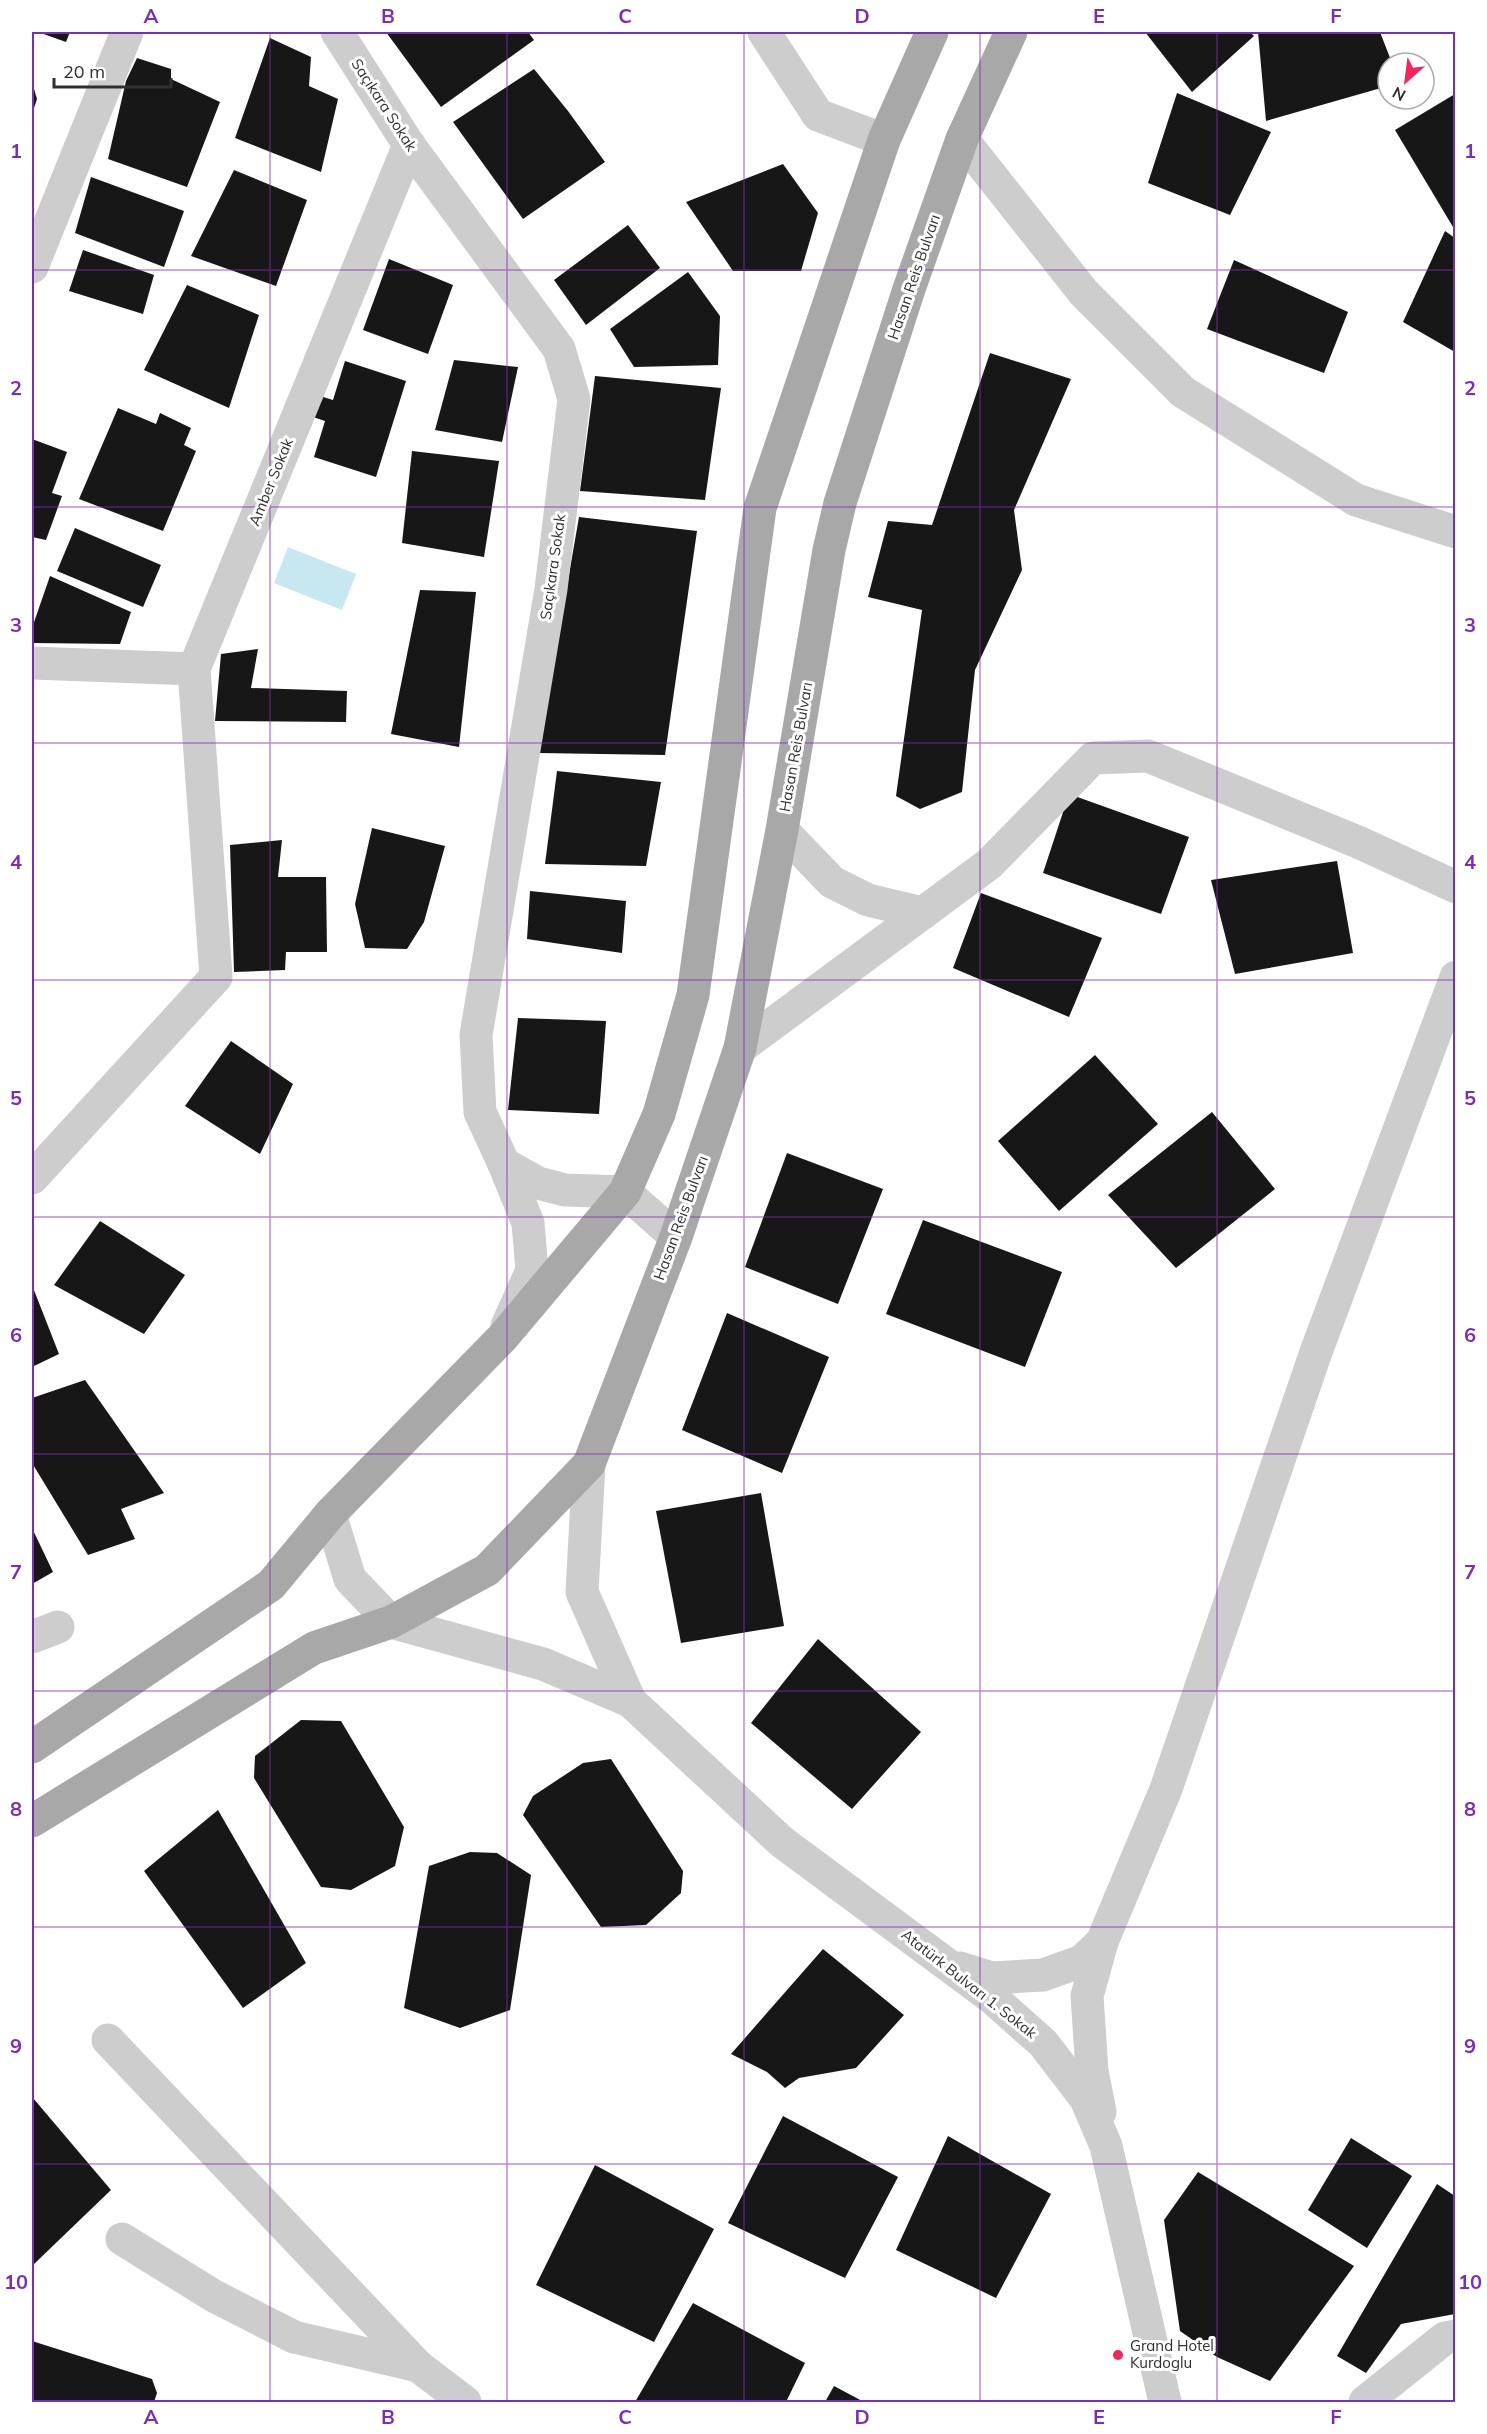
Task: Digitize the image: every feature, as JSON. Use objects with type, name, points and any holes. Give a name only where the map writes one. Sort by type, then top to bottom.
[{"type":"main road","points":[[32,1747],[271,1585],[330,1514],[503,1337],[625,1192],[659,1114],[693,995],[760,508],[884,140],[932,32]]},
{"type":"main road","name":"Hasan Reis Bulvarı","points":[[589,1464],[676,1237],[740,1048],[782,830],[829,550],[840,503],[909,289],[962,139],[1011,32]]},
{"type":"main road","points":[[32,1821],[314,1648],[391,1622],[487,1570],[589,1464]]},
{"type":"street","points":[[32,267],[127,32]]},
{"type":"street","name":"Saçıkara Sokak","points":[[337,32],[409,145],[558,349],[574,399],[551,589],[477,1035],[480,1112],[528,1223],[532,1270],[503,1337]]},
{"type":"street","points":[[764,32],[818,115],[884,140]]},
{"type":"street","points":[[962,139],[1084,293],[1183,392],[1356,500],[1455,532]]},
{"type":"street","name":"Amber Sokak","points":[[194,669],[409,145]]},
{"type":"street","points":[[32,663],[194,669],[216,977],[32,1178]]},
{"type":"street","points":[[740,1048],[989,864],[1093,758],[1148,756],[1358,842],[1455,887]]},
{"type":"street","points":[[782,830],[832,882],[868,900],[923,913]]},
{"type":"street","points":[[1106,2146],[1092,2071],[1087,1996],[1102,1942],[1166,1789],[1316,1352],[1455,977]]},
{"type":"street","points":[[504,1164],[538,1183],[565,1190],[625,1192],[676,1237]]},
{"type":"street","points":[[589,1464],[582,1592],[630,1701]]},
{"type":"street","points":[[330,1514],[350,1579],[391,1622],[543,1664],[630,1701]]},
{"type":"street","name":"Atatürk Bulvarı 1. Sokak","points":[[630,1701],[782,1842],[991,1997],[1043,2043],[1086,2098],[1106,2146],[1165,2403]]},
{"type":"street","points":[[945,1963],[992,1978],[1043,1975],[1082,1961],[1102,1942]]},
{"type":"street","points":[[108,2040],[418,2366],[465,2403]]},
{"type":"street","points":[[122,2239],[214,2296],[294,2337],[418,2366]]},
{"type":"street","points":[[1365,2403],[1444,2338],[1455,2336]]},
{"type":"water","points":[[288,547],[356,574],[342,610],[274,583]]},
{"type":"building","points":[[38,32],[70,32],[66,42]]},
{"type":"building","points":[[386,32],[528,32],[534,40],[441,107]]},
{"type":"building","points":[[1145,32],[1250,32],[1254,36],[1192,92]]},
{"type":"building","points":[[1258,32],[1380,32],[1387,51],[1376,51],[1376,89],[1266,121]]},
{"type":"building","points":[[270,38],[311,57],[309,86],[338,99],[321,172],[235,138]]},
{"type":"building","points":[[137,58],[171,69],[171,79],[220,102],[187,187],[108,159],[126,81]]},
{"type":"building","points":[[534,69],[605,162],[523,219],[453,122]]},
{"type":"building","points":[[32,82],[37,99],[32,114]]},
{"type":"building","points":[[1177,93],[1271,132],[1230,215],[1148,183]]},
{"type":"building","points":[[1455,94],[1455,225],[1453,227],[1395,130],[1427,111],[1436,111],[1436,105]]},
{"type":"building","points":[[783,164],[818,213],[801,271],[733,271],[686,202]]},
{"type":"building","points":[[234,170],[307,200],[276,286],[191,256]]},
{"type":"building","points":[[91,177],[184,211],[164,267],[75,233]]},
{"type":"building","points":[[628,225],[660,268],[586,325],[554,280]]},
{"type":"building","points":[[1445,231],[1455,238],[1455,352],[1403,322]]},
{"type":"building","points":[[83,250],[154,275],[143,314],[69,291]]},
{"type":"building","points":[[389,259],[453,285],[428,354],[363,330]]},
{"type":"building","points":[[1234,260],[1348,312],[1324,373],[1207,329]]},
{"type":"building","points":[[688,272],[720,316],[718,365],[634,367],[610,329]]},
{"type":"building","points":[[187,285],[259,315],[229,408],[144,370]]},
{"type":"building","points":[[990,353],[1071,379],[1014,510],[1022,570],[975,670],[962,792],[920,809],[896,796],[922,610],[868,597],[888,521],[932,525]]},
{"type":"building","points":[[454,360],[518,367],[502,442],[435,430]]},
{"type":"building","points":[[345,361],[406,381],[376,477],[314,457],[325,421],[313,417],[320,396],[333,400]]},
{"type":"building","points":[[595,376],[721,388],[705,500],[580,491]]},
{"type":"building","points":[[118,408],[156,424],[160,413],[191,428],[184,445],[196,451],[163,531],[79,499]]},
{"type":"building","points":[[32,439],[67,452],[52,493],[62,496],[46,540],[32,537]]},
{"type":"building","points":[[412,451],[499,461],[484,557],[402,543]]},
{"type":"building","points":[[579,517],[697,531],[665,755],[538,753]]},
{"type":"building","points":[[75,528],[161,565],[143,607],[57,571]]},
{"type":"building","points":[[50,576],[131,612],[120,644],[32,643],[32,628]]},
{"type":"building","points":[[420,590],[476,592],[459,747],[391,734]]},
{"type":"building","points":[[258,649],[251,688],[347,691],[346,722],[215,721],[221,654]]},
{"type":"building","points":[[557,771],[661,782],[646,866],[545,864]]},
{"type":"building","points":[[1069,794],[1189,837],[1161,914],[1043,873]]},
{"type":"building","points":[[372,828],[445,846],[424,922],[407,949],[365,948],[355,904]]},
{"type":"building","points":[[282,840],[278,877],[326,877],[327,952],[286,952],[285,970],[234,972],[230,845]]},
{"type":"building","points":[[1337,861],[1353,953],[1235,974],[1211,880]]},
{"type":"building","points":[[530,891],[626,901],[622,953],[527,939]]},
{"type":"building","points":[[981,893],[1102,938],[1069,1017],[953,968]]},
{"type":"building","points":[[518,1018],[606,1021],[599,1114],[508,1110]]},
{"type":"building","points":[[231,1041],[293,1084],[260,1154],[185,1106]]},
{"type":"building","points":[[1095,1055],[1158,1124],[1059,1211],[998,1141]]},
{"type":"building","points":[[1212,1112],[1275,1189],[1176,1268],[1108,1195]]},
{"type":"building","points":[[787,1153],[883,1189],[838,1304],[745,1267]]},
{"type":"building","points":[[923,1220],[1062,1272],[1025,1367],[886,1314]]},
{"type":"building","points":[[100,1221],[185,1275],[144,1334],[54,1285]]},
{"type":"building","points":[[32,1285],[59,1354],[32,1367]]},
{"type":"building","points":[[727,1313],[829,1357],[782,1473],[682,1430]]},
{"type":"building","points":[[85,1380],[164,1493],[121,1509],[135,1539],[88,1555],[32,1463],[32,1398]]},
{"type":"building","points":[[761,1493],[784,1626],[681,1643],[656,1511]]},
{"type":"building","points":[[32,1528],[53,1572],[32,1584]]},
{"type":"building","points":[[818,1639],[921,1732],[852,1809],[751,1723]]},
{"type":"building","points":[[301,1720],[341,1721],[404,1827],[395,1866],[351,1890],[321,1887],[254,1778],[255,1756]]},
{"type":"building","points":[[611,1759],[683,1871],[681,1893],[646,1925],[601,1927],[523,1815],[533,1796],[583,1763]]},
{"type":"building","points":[[218,1810],[306,1963],[243,2008],[144,1871]]},
{"type":"building","points":[[470,1852],[497,1853],[531,1875],[510,2010],[460,2028],[404,2008],[429,1866]]},
{"type":"building","points":[[823,1949],[904,2015],[856,2068],[799,2078],[785,2088],[767,2072],[731,2054]]},
{"type":"building","points":[[32,2099],[111,2190],[32,2266]]},
{"type":"building","points":[[783,2116],[898,2177],[845,2278],[728,2223]]},
{"type":"building","points":[[948,2136],[1051,2194],[996,2298],[896,2250]]},
{"type":"building","points":[[1351,2138],[1412,2176],[1367,2248],[1308,2210]]},
{"type":"building","points":[[595,2165],[714,2229],[654,2342],[536,2285]]},
{"type":"building","points":[[1198,2172],[1354,2266],[1270,2381],[1217,2357],[1180,2331],[1164,2220]]},
{"type":"building","points":[[1437,2184],[1455,2196],[1455,2314],[1401,2324],[1366,2373],[1337,2356]]},
{"type":"building","points":[[693,2303],[805,2363],[786,2402],[635,2402]]},
{"type":"building","points":[[32,2341],[152,2379],[157,2393],[154,2402],[32,2402]]},
{"type":"building","points":[[834,2386],[864,2402],[825,2402]]},
{"type":"place","name":"Grand Hotel Kurdoglu","points":[[1118,2355]]}]
